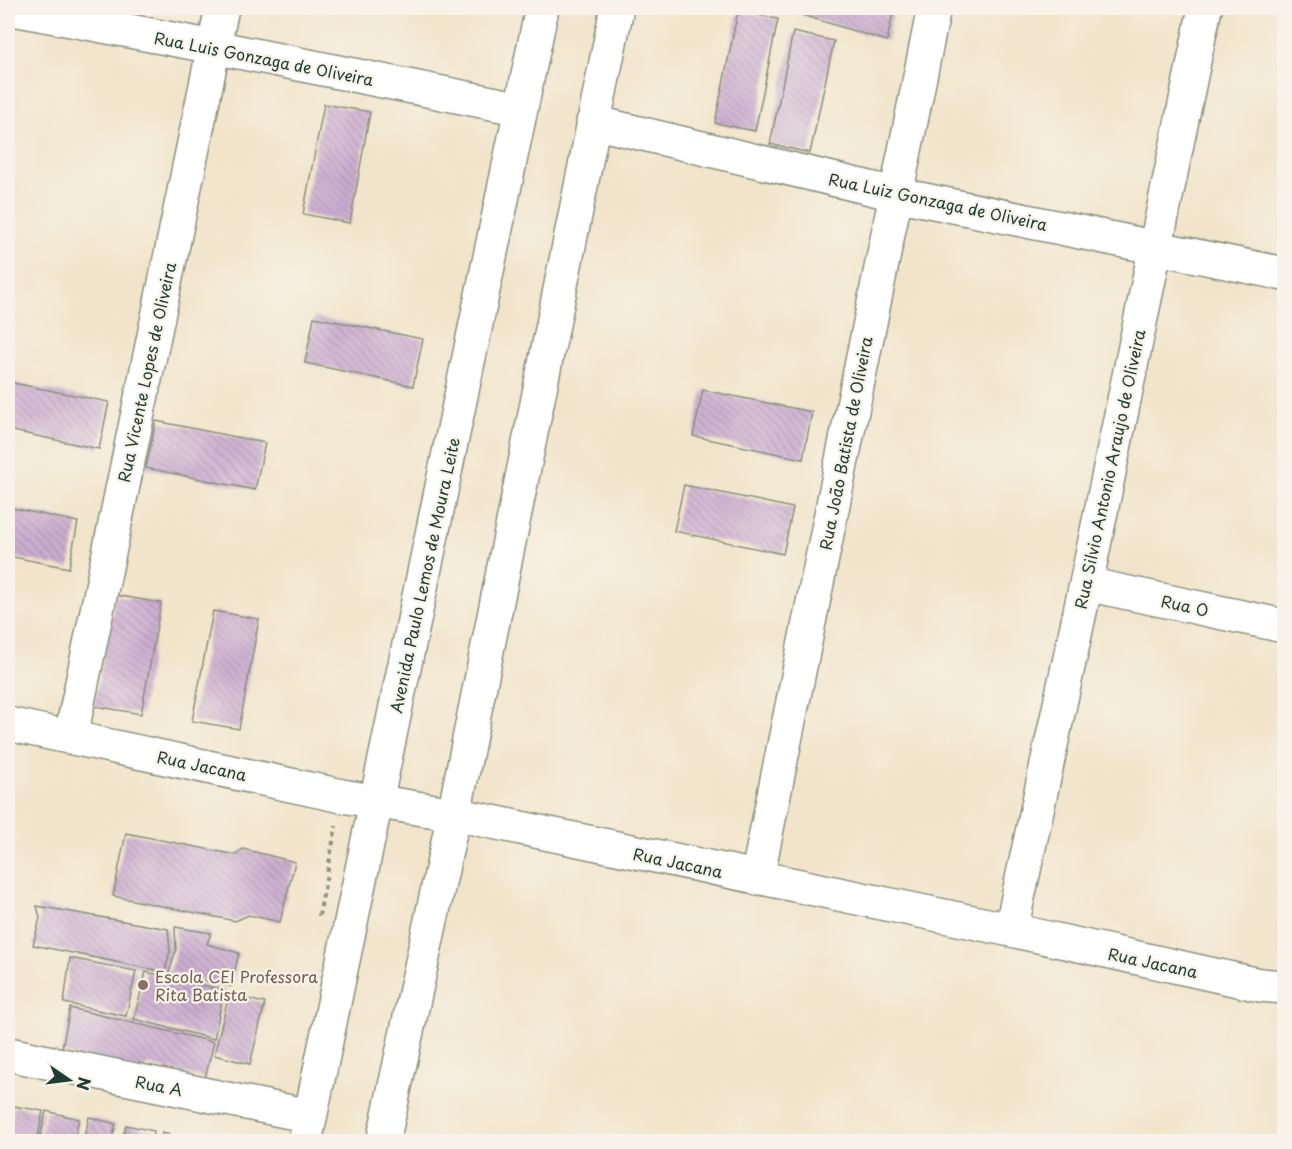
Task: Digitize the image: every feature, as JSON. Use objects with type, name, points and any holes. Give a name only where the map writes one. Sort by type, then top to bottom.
[{"type":"street","name":"Rua Luis Gonzaga de Oliveira","points":[[8,8],[521,109]]},
{"type":"street","name":"Rua Vicente Lopes de Oliveira","points":[[71,736],[222,8]]},
{"type":"street","name":"Avenida Paulo Lemos de Moura Leite","points":[[307,1129],[542,8]]},
{"type":"street","points":[[383,1142],[454,814],[616,8]]},
{"type":"street","name":"Rua João Batista de Oliveira","points":[[757,878],[934,8]]},
{"type":"street","name":"Rua Silvio Antonio Araujo de Oliveira","points":[[1011,930],[1086,584],[1205,8]]},
{"type":"street","name":"Rua Luiz Gonzaga de Oliveira","points":[[593,122],[895,194],[1284,274]]},
{"type":"street","name":"Rua O","points":[[1086,584],[1284,626]]},
{"type":"street","name":"Rua Jacana","points":[[8,724],[342,796],[454,814],[1011,930],[1260,985],[1284,987]]},
{"type":"street","name":"Rua A","points":[[8,1054],[307,1129]]},
{"type":"building","points":[[789,8],[894,8],[887,41],[789,11]]},
{"type":"building","points":[[738,11],[778,19],[755,131],[715,123]]},
{"type":"building","points":[[793,32],[834,41],[810,153],[770,144]]},
{"type":"building","points":[[324,104],[370,112],[350,223],[303,214]]},
{"type":"building","points":[[314,317],[423,339],[413,386],[305,363]]},
{"type":"building","points":[[8,382],[109,402],[99,449],[8,430]]},
{"type":"building","points":[[703,390],[812,412],[803,459],[693,436]]},
{"type":"building","points":[[156,421],[265,443],[255,490],[146,468]]},
{"type":"building","points":[[684,485],[793,508],[783,554],[674,531]]},
{"type":"building","points":[[8,507],[78,522],[69,568],[8,556]]},
{"type":"building","points":[[115,595],[161,603],[141,714],[94,706]]},
{"type":"building","points":[[213,611],[259,619],[239,729],[192,721]]},
{"type":"building","points":[[126,833],[236,855],[243,849],[295,862],[280,922],[249,915],[235,921],[113,896]]},
{"type":"building","points":[[37,906],[168,929],[170,950],[165,972],[33,945],[40,918]]},
{"type":"building","points":[[175,927],[211,933],[207,944],[239,953],[231,986],[169,973],[176,950]]},
{"type":"building","points":[[70,958],[136,971],[126,1016],[64,1003]]},
{"type":"building","points":[[146,972],[224,990],[214,1039],[134,1019]]},
{"type":"building","points":[[229,995],[265,1003],[250,1064],[214,1055]]},
{"type":"building","points":[[70,1008],[214,1042],[205,1078],[146,1065],[145,1071],[61,1053]]},
{"type":"building","points":[[14,1106],[43,1111],[37,1141],[8,1136]]},
{"type":"building","points":[[46,1111],[79,1119],[74,1142],[39,1142]]},
{"type":"building","points":[[89,1117],[116,1124],[111,1142],[83,1142]]},
{"type":"building","points":[[126,1125],[154,1131],[152,1142],[122,1142]]},
{"type":"building","points":[[162,1133],[192,1139],[191,1142],[160,1142]]},
{"type":"place","name":"Escola CEI Professora Rita Batista","points":[[143,985]]}]
